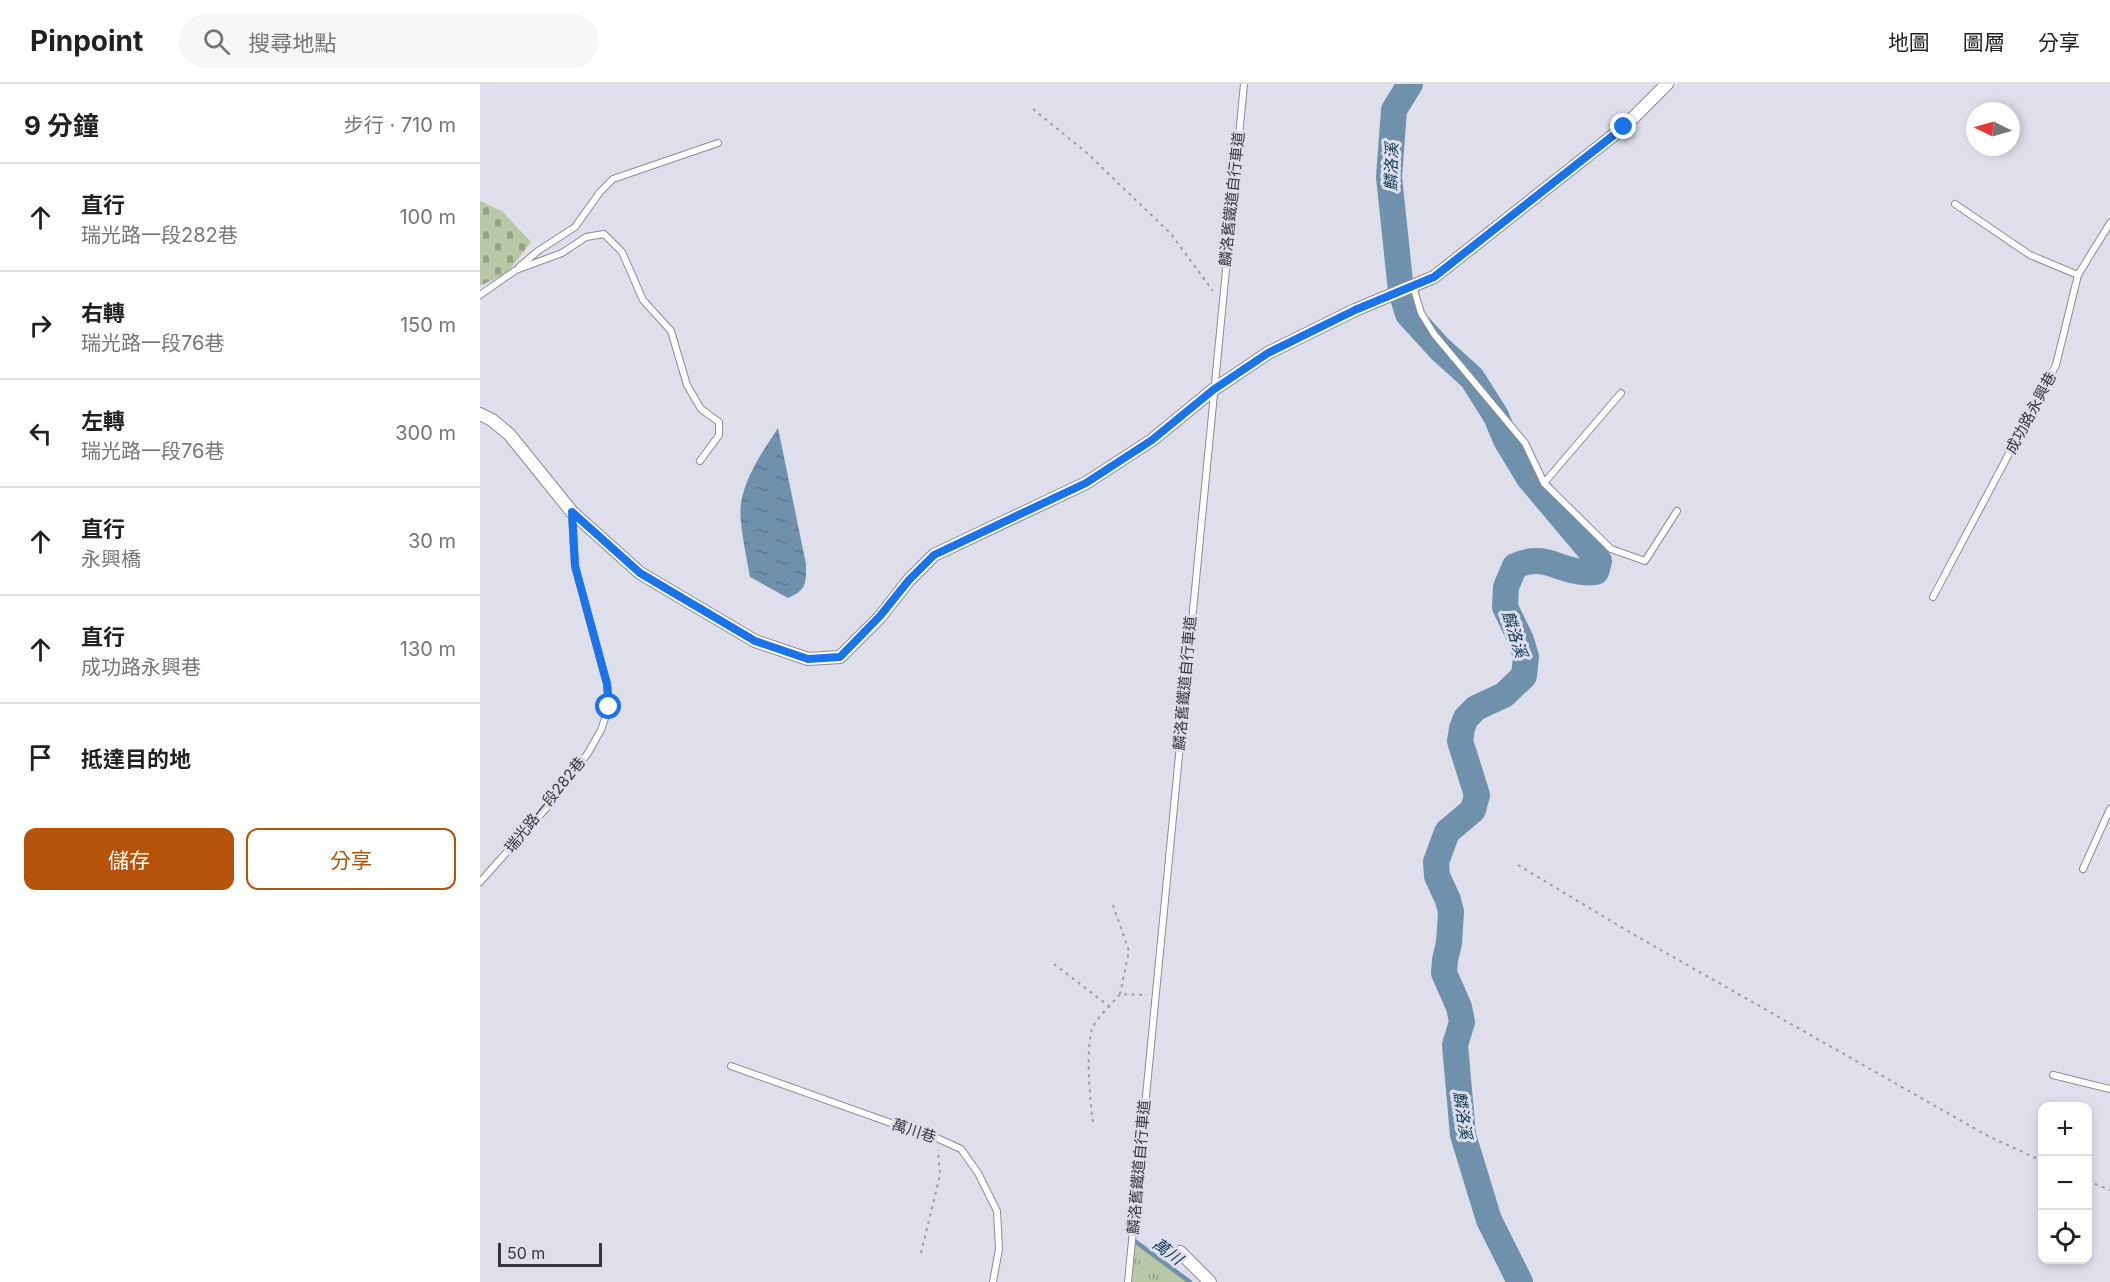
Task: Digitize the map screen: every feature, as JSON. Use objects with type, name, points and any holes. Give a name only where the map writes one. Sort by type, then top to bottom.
[{"type":"street","points":[[480,414],[492,420],[509,434],[572,512],[640,573],[755,641],[808,659],[840,657],[934,555],[1086,483],[1152,440],[1213,390],[1268,353],[1355,310],[1434,277],[1615,134],[1667,84]]},
{"type":"street","points":[[1180,1252],[1210,1282]]},
{"type":"lane","name":"麟洛舊鐵道自行車道","points":[[1128,1282],[1244,84]]},
{"type":"lane","points":[[480,295],[516,270],[538,251],[575,227],[600,192],[613,179],[718,143]]},
{"type":"lane","points":[[1955,204],[2030,255],[2078,274]]},
{"type":"lane","name":"成功路永興巷","points":[[1933,597],[2056,365],[2078,274],[2110,223]]},
{"type":"lane","points":[[516,270],[562,254],[586,237],[604,234],[622,252],[642,300],[672,331],[687,385],[701,409],[719,422],[719,435],[699,461]]},
{"type":"lane","points":[[1413,286],[1421,313],[1434,334],[1525,443],[1544,483],[1611,549],[1645,561],[1677,511]]},
{"type":"lane","points":[[1544,483],[1621,393]]},
{"type":"lane","name":"瑞光路一段282巷","points":[[480,882],[549,805],[588,753],[601,730],[609,707],[607,684],[575,566],[572,512]]},
{"type":"lane","points":[[2083,869],[2110,809]]},
{"type":"lane","name":"萬川巷","points":[[731,1066],[902,1127],[937,1137],[961,1149],[978,1173],[997,1211],[999,1249],[993,1282]]},
{"type":"lane","points":[[2053,1075],[2110,1089]]},
{"type":"path","points":[[1033,109],[1088,153],[1171,234],[1222,302]]},
{"type":"path","points":[[1518,866],[1631,933],[1988,1136],[2038,1159]]},
{"type":"path","points":[[1093,1122],[1089,1061],[1092,1028],[1120,994],[1129,951],[1113,905]]},
{"type":"path","points":[[1054,964],[1110,1007]]},
{"type":"path","points":[[1120,994],[1156,995]]},
{"type":"path","points":[[921,1253],[940,1174],[937,1137]]},
{"type":"path","points":[[2092,1183],[2110,1190]]},
{"type":"green space","points":[[480,201],[502,211],[531,242],[507,273],[480,286]]},
{"type":"green space","points":[[1132,1239],[1190,1282],[1128,1282]]},
{"type":"water","points":[[778,428],[806,564],[806,576],[802,589],[788,598],[750,577],[740,511],[747,483]]},
{"type":"waterway","name":"麟洛溪","points":[[1410,84],[1394,110],[1389,177],[1401,291],[1408,314],[1440,349],[1472,378],[1496,416],[1506,440],[1529,478],[1599,561],[1596,572],[1573,570],[1542,561],[1525,562],[1515,566],[1506,587],[1505,607],[1521,640],[1526,657],[1524,676],[1504,695],[1476,708],[1466,718],[1460,741],[1477,795],[1473,810],[1447,832],[1436,862],[1437,876],[1451,912],[1444,973],[1459,1007],[1462,1022],[1455,1045],[1463,1135],[1489,1220],[1520,1282]]},
{"type":"waterway","name":"萬川","points":[[1132,1239],[1190,1282]]},
{"type":"route","points":[[609,707],[607,684],[575,566],[572,512],[640,573],[755,641],[808,659],[840,657],[934,555],[1086,483],[1152,440],[1213,390],[1268,353],[1355,310],[1434,277],[1624,127]]}]
